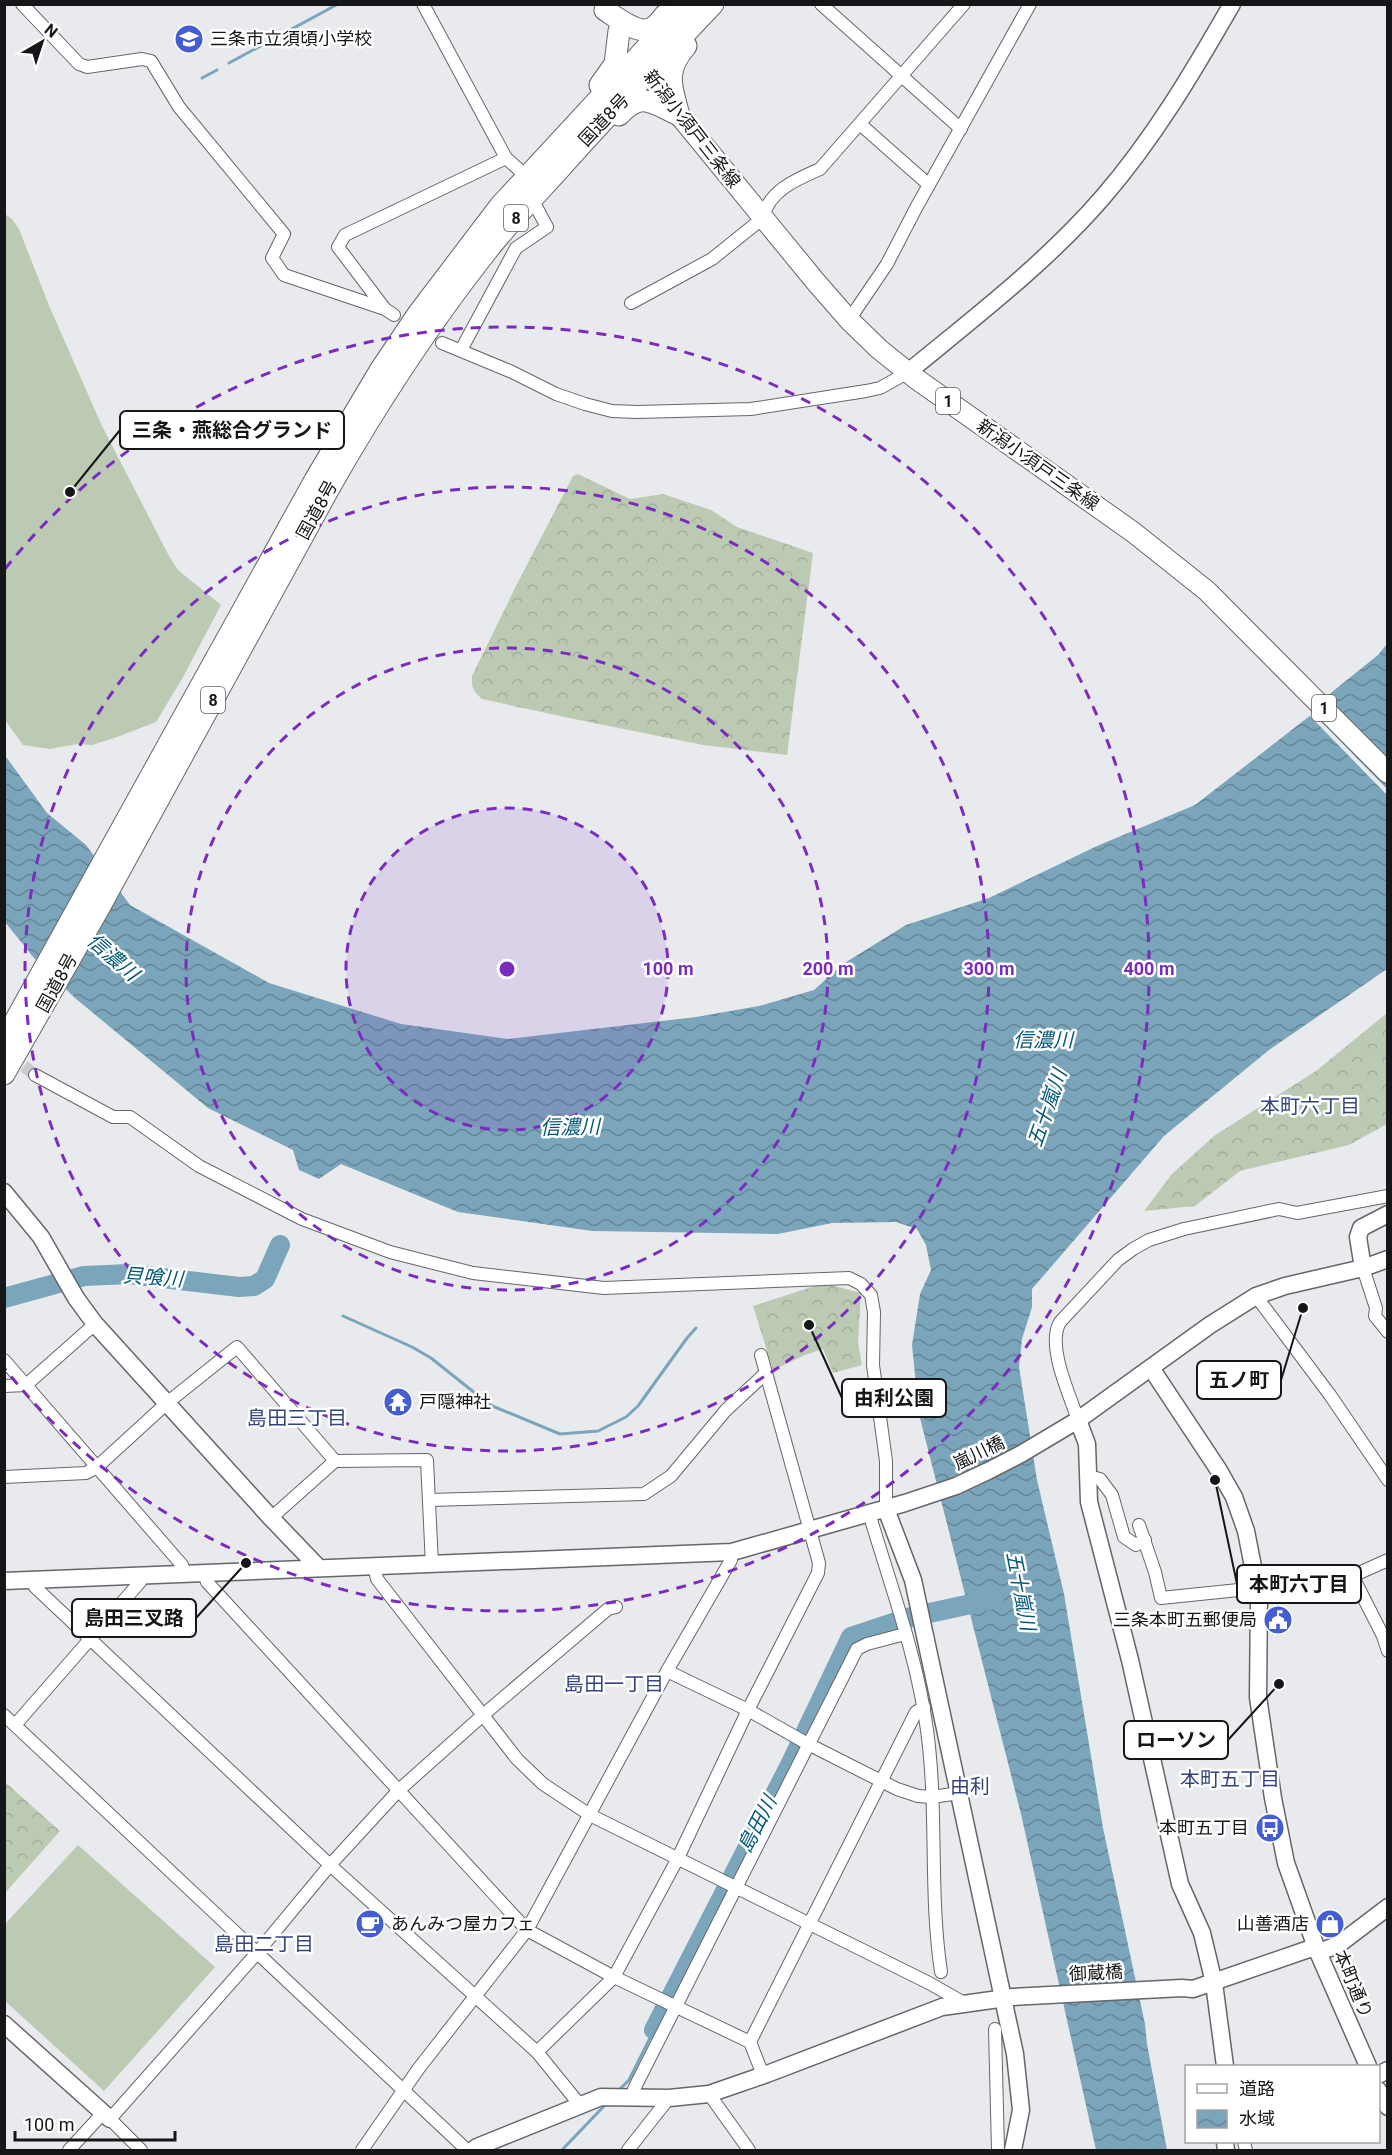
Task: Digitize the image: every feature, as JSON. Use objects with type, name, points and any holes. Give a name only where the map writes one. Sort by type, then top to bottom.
[{"type":"highway","points":[[604,10],[629,25],[650,30],[675,4]]},
{"type":"highway","name":"国道8号","points":[[4,1074],[26,1022],[310,488],[389,372],[432,324],[487,251],[573,153],[643,65],[687,4]]},
{"type":"highway","points":[[678,115],[671,85],[671,73],[675,59],[708,20],[714,4]]},
{"type":"highway","name":"国道8号","points":[[389,372],[418,314],[500,206],[526,176],[577,122],[714,4]]},
{"type":"highway","points":[[577,122],[579,107],[611,72],[615,64],[619,31]]},
{"type":"highway","points":[[573,153],[589,147],[634,102],[649,101],[678,115]]},
{"type":"highway","name":"国道8号","points":[[4,1041],[26,1022]]},
{"type":"main road","name":"新潟小須戸三条線","points":[[643,65],[678,115],[763,218],[849,320],[879,349],[907,372],[1133,532],[1207,591],[1388,773]]},
{"type":"street","points":[[22,4],[79,64],[87,67],[142,59],[151,61],[193,126],[284,234],[272,258],[284,276],[390,312],[338,247],[345,235],[506,158]]},
{"type":"street","points":[[423,4],[506,158],[526,176]]},
{"type":"street","points":[[821,4],[960,129]]},
{"type":"street","points":[[631,303],[712,259],[763,218],[765,207],[789,184],[820,169],[964,4]]},
{"type":"street","points":[[849,320],[887,264],[1030,4]]},
{"type":"street","points":[[442,343],[556,394],[585,404],[620,411],[752,409],[811,401],[880,387],[907,372],[1005,292],[1054,248],[1103,198],[1142,148],[1185,86],[1232,4]]},
{"type":"street","points":[[860,124],[929,185]]},
{"type":"street","points":[[461,350],[516,248],[547,227],[532,199]]},
{"type":"street","points":[[35,1075],[113,1117],[130,1117],[199,1166],[302,1219],[390,1251],[473,1273],[604,1288],[849,1278],[861,1284],[871,1295],[874,1312],[873,1365],[886,1461],[878,1511],[928,1732],[935,1935],[941,1972]]},
{"type":"street","points":[[4,1192],[41,1237],[76,1298],[95,1324],[319,1568]]},
{"type":"street","points":[[1227,2065],[1214,1983],[1202,1932],[1180,1884],[1130,1660],[1089,1502],[1086,1443],[1072,1423],[1055,1338],[1056,1329],[1111,1268],[1133,1249],[1149,1240],[1173,1232],[1278,1209],[1298,1213],[1388,1196]]},
{"type":"street","points":[[1388,1214],[1361,1228],[1358,1238],[1363,1268],[1377,1308],[1375,1316],[1388,1332]]},
{"type":"street","name":"嵐川橋","points":[[4,1581],[732,1552],[878,1511],[956,1486],[1021,1454],[1072,1423],[1256,1296],[1285,1286],[1363,1268],[1388,1259]]},
{"type":"street","points":[[1256,1296],[1330,1395],[1388,1480]]},
{"type":"street","points":[[4,1386],[26,1385],[95,1324]]},
{"type":"street","points":[[4,1477],[86,1473],[97,1467],[167,1403],[237,1347],[335,1461]]},
{"type":"street","points":[[537,2052],[614,1977],[677,1860],[748,1710],[818,1572],[819,1563],[761,1355]]},
{"type":"street","points":[[4,1360],[182,1565],[185,1573]]},
{"type":"street","name":"本町通り","points":[[1151,1368],[1218,1469],[1234,1497],[1246,1531],[1259,1593],[1258,1697],[1273,1798],[1286,1863],[1317,1950],[1367,2065]]},
{"type":"street","points":[[429,1500],[644,1494],[671,1476],[726,1410],[766,1373]]},
{"type":"street","points":[[271,1518],[335,1461],[427,1460],[432,1565]]},
{"type":"street","points":[[1088,1476],[1100,1479],[1112,1495],[1124,1537],[1136,1545],[1145,1540]]},
{"type":"street","points":[[878,1511],[914,1580],[960,1793],[1008,1998],[1021,2110],[1013,2151]]},
{"type":"street","points":[[1140,1525],[1161,1598],[1259,1593],[1312,1594],[1388,1560]]},
{"type":"street","points":[[362,2151],[403,2091],[473,1997],[527,1930],[667,1671],[731,1560],[732,1552]]},
{"type":"street","points":[[374,1566],[377,1579],[517,1759],[543,1784],[590,1815],[929,1983],[966,2004]]},
{"type":"street","points":[[204,1573],[207,1582],[527,1930],[614,1977],[750,2042],[763,2075]]},
{"type":"street","points":[[15,1725],[140,1582],[143,1574]]},
{"type":"street","points":[[1353,1577],[1383,1636],[1388,1651]]},
{"type":"street","points":[[33,1580],[35,1587],[330,1865],[473,1997],[537,2052],[580,2105]]},
{"type":"street","points":[[69,2151],[106,2116],[257,1953],[330,1865],[399,1790],[608,1609],[616,1607]]},
{"type":"street","points":[[636,2098],[634,2089],[857,1649],[905,1634]]},
{"type":"street","points":[[667,1671],[748,1710],[882,1782],[918,1796],[931,1797],[960,1793]]},
{"type":"street","points":[[750,2042],[916,1712],[924,1707]]},
{"type":"street","points":[[4,1715],[466,2151]]},
{"type":"street","name":"御蔵橋","points":[[473,2151],[477,2147],[601,2097],[669,2098],[709,2094],[942,2007],[1008,1998],[1193,1989],[1309,1949],[1324,1950],[1338,1946],[1388,1907]]},
{"type":"street","points":[[4,2024],[106,2116],[141,2151]]},
{"type":"street","points":[[995,2030],[998,2151]]},
{"type":"street","points":[[1380,2093],[1388,2107]]},
{"type":"street","points":[[709,2094],[749,2151]]},
{"type":"street","points":[[628,2151],[669,2098]]},
{"type":"green space","points":[[5,214],[19,229],[48,303],[101,424],[169,556],[178,570],[221,605],[182,679],[156,722],[92,745],[77,744],[50,749],[23,745],[5,720]]},
{"type":"green space","points":[[578,474],[630,499],[663,494],[711,510],[737,527],[813,553],[787,755],[703,745],[569,718],[482,699],[475,692],[472,676],[573,476]]},
{"type":"green space","points":[[1387,1013],[1387,1124],[1349,1145],[1240,1171],[1195,1206],[1144,1211],[1172,1174],[1214,1136],[1316,1071]]},
{"type":"green space","points":[[824,1283],[861,1293],[858,1343],[862,1365],[833,1373],[823,1349],[773,1370],[753,1306]]},
{"type":"green space","points":[[5,1782],[60,1831],[5,1893]]},
{"type":"green space","points":[[78,1845],[215,1967],[104,2091],[5,2001],[5,1924]]},
{"type":"water","name":"信濃川","points":[[1387,644],[1387,969],[1269,1050],[1164,1136],[1032,1289],[1032,1307],[1022,1339],[1019,1367],[1037,1480],[1064,1594],[1103,1828],[1145,2024],[1167,2150],[1096,2150],[1021,1814],[919,1414],[912,1345],[920,1294],[931,1270],[926,1245],[917,1229],[896,1222],[832,1223],[778,1234],[592,1231],[458,1212],[341,1164],[319,1179],[299,1170],[293,1150],[208,1108],[75,998],[34,958],[5,922],[4,754],[47,813],[86,845],[130,905],[269,983],[401,1024],[508,1039],[696,1017],[759,1006],[814,990],[843,964],[906,925],[989,898],[1097,846],[1195,805],[1311,715],[1332,692],[1378,655]]},
{"type":"pier","points":[[1311,711],[1387,789],[1387,795],[1308,714]]},
{"type":"waterway","points":[[229,63],[338,4]]},
{"type":"waterway","points":[[202,78],[217,70]]},
{"type":"waterway","name":"貝喰川","points":[[4,1298],[84,1276],[129,1274],[239,1287],[254,1286],[265,1279],[280,1245]]},
{"type":"waterway","points":[[343,1316],[431,1358],[490,1405],[560,1434],[598,1431],[626,1417],[638,1406],[696,1328]]},
{"type":"waterway","name":"島田川","points":[[654,2030],[790,1765],[851,1637],[911,1617],[994,1599]]},
{"type":"waterway","name":"島田川","points":[[619,2090],[629,2080],[654,2030]]},
{"type":"waterway","name":"島田川","points":[[562,2150],[606,2104]]},
{"type":"tunnel","points":[[10,1055],[35,1075]]},
{"type":"place","name":"三条市立須頃小学校","points":[[189,39]]},
{"type":"place","name":"三条・燕総合グランド","points":[[70,492]]},
{"type":"place","name":"五ノ町","points":[[1303,1308]]},
{"type":"place","name":"由利公園","points":[[809,1325]]},
{"type":"place","name":"戸隠神社","points":[[398,1402]]},
{"type":"place","name":"本町六丁目","points":[[1215,1480]]},
{"type":"place","name":"島田三叉路","points":[[246,1563]]},
{"type":"place","name":"三条本町五郵便局","points":[[1278,1620]]},
{"type":"place","name":"ローソン","points":[[1279,1684]]},
{"type":"place","name":"本町五丁目","points":[[1270,1828]]},
{"type":"place","name":"あんみつ屋カフェ","points":[[370,1924]]},
{"type":"place","name":"山善酒店","points":[[1330,1924]]},
{"type":"district","name":"本町六丁目","points":[[1310,1106]]},
{"type":"district","name":"島田三丁目","points":[[297,1418]]},
{"type":"district","name":"島田一丁目","points":[[614,1684]]},
{"type":"district","name":"本町五丁目","points":[[1230,1779]]},
{"type":"district","name":"由利","points":[[970,1786]]},
{"type":"district","name":"島田二丁目","points":[[264,1944]]},
{"type":"water label","name":"五十嵐川","points":[[1047,1108]]},
{"type":"water label","name":"五十嵐川","points":[[1021,1591]]}]
